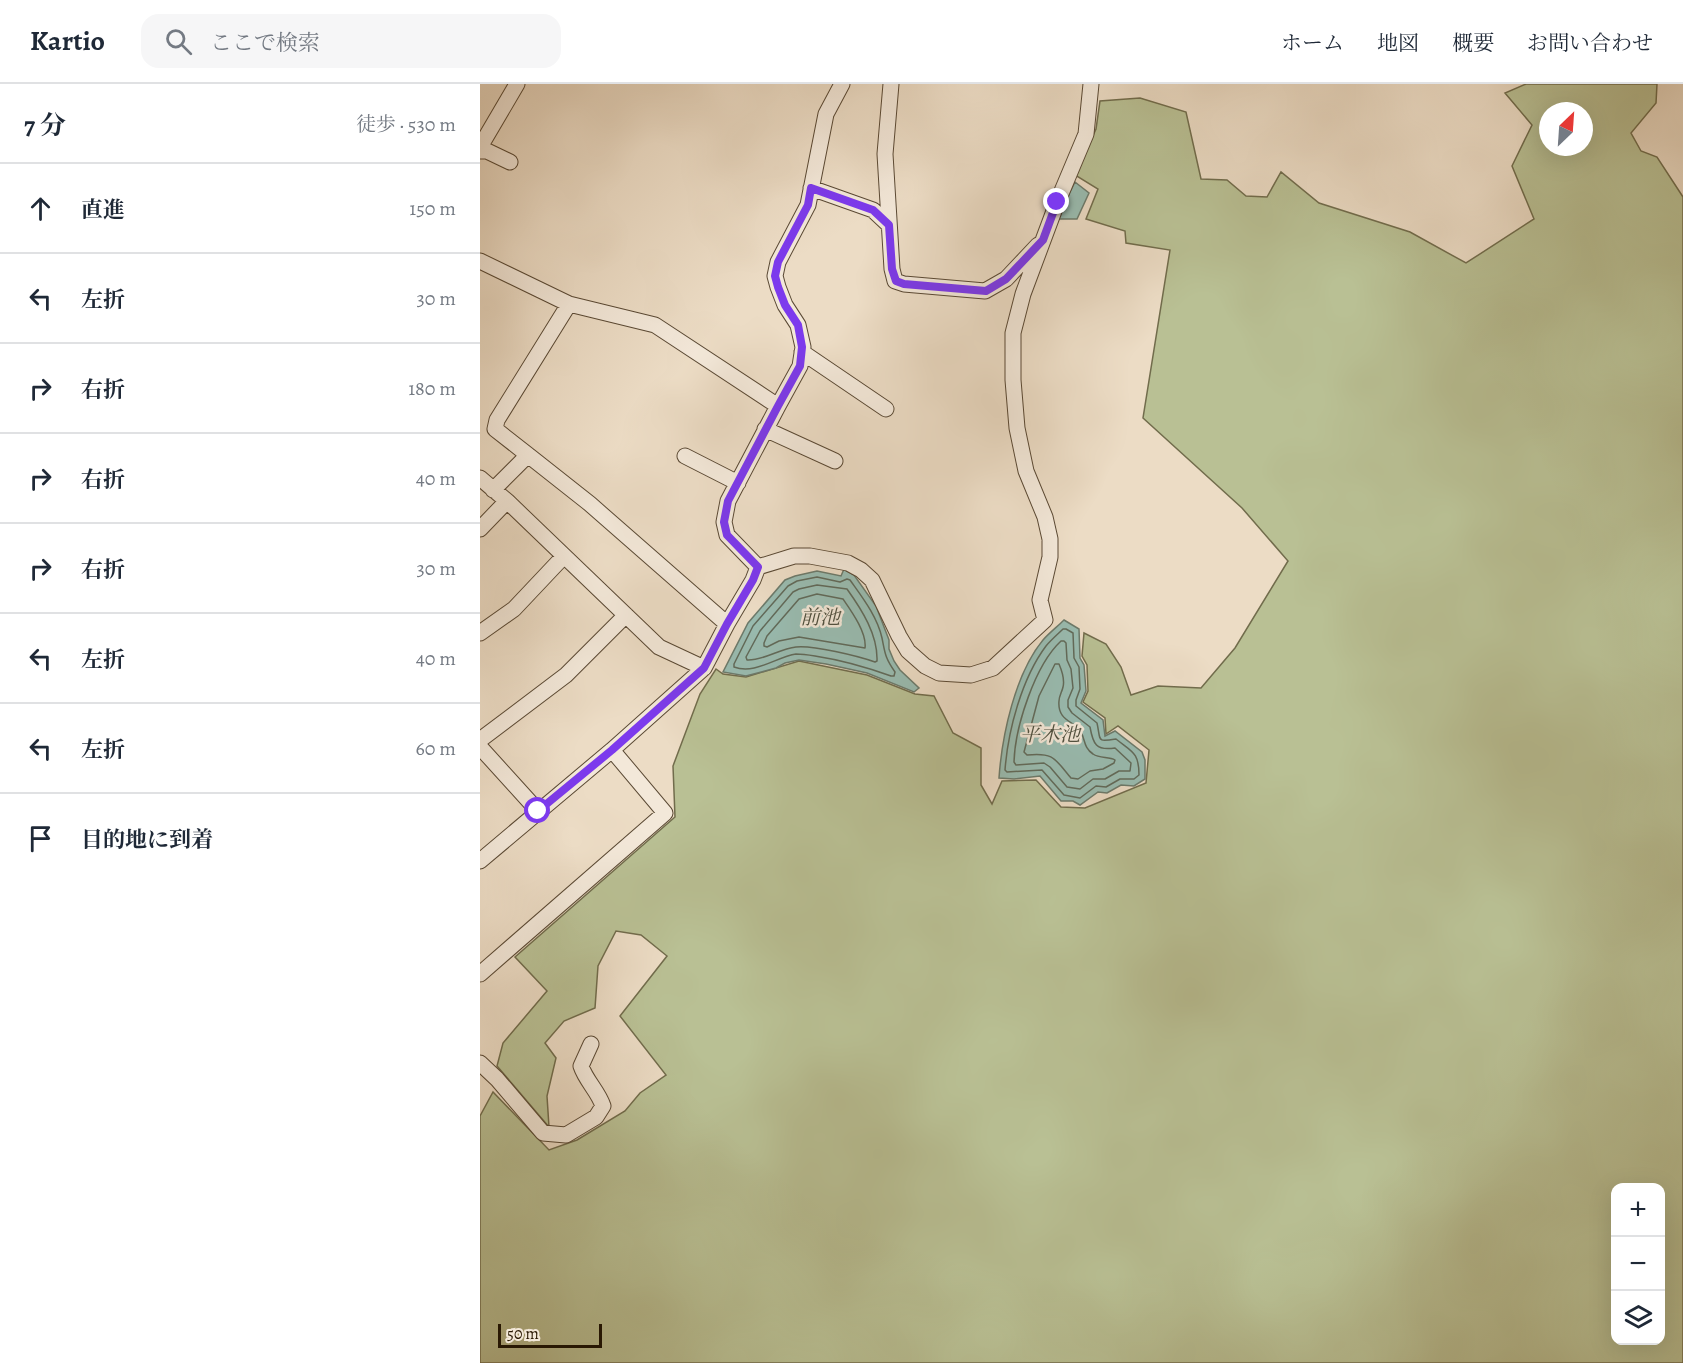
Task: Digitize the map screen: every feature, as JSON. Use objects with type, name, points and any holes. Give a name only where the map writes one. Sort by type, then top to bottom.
[{"type":"street","points":[[510,162],[480,149],[517,84]]},
{"type":"street","points":[[891,84],[885,154],[892,269],[896,281],[904,284],[986,291],[1006,279],[1043,240]]},
{"type":"street","points":[[758,567],[794,555],[848,563],[861,570],[872,580],[908,651],[926,666],[939,673],[971,675],[993,668],[1045,620],[1040,600],[1050,557],[1050,539],[1045,517],[1026,471],[1017,428],[1012,333],[1023,294],[1057,202],[1086,134],[1091,84]]},
{"type":"street","points":[[758,567],[727,535],[724,522],[728,501],[800,366],[802,347],[798,325],[785,305],[775,276],[778,262],[808,205],[826,114],[837,86]]},
{"type":"street","points":[[811,188],[873,210],[889,225]]},
{"type":"street","points":[[480,261],[569,304],[655,325],[778,406]]},
{"type":"street","points":[[569,304],[498,420],[495,429],[590,504],[727,624]]},
{"type":"street","points":[[802,352],[886,410]]},
{"type":"street","points":[[765,429],[835,461]]},
{"type":"street","points":[[493,490],[528,455]]},
{"type":"street","points":[[685,456],[738,483]]},
{"type":"street","points":[[480,478],[659,646],[704,668]]},
{"type":"street","points":[[480,530],[507,501]]},
{"type":"street","points":[[480,633],[514,609],[564,556]]},
{"type":"street","points":[[480,861],[612,750],[704,668],[758,567]]},
{"type":"street","points":[[480,740],[566,675],[626,615]]},
{"type":"street","points":[[480,747],[538,811]]},
{"type":"street","points":[[480,974],[665,813],[612,750]]},
{"type":"street","points":[[480,1063],[543,1132],[566,1135],[596,1117],[603,1106],[601,1099],[585,1078],[581,1066],[591,1044]]},
{"type":"green space","points":[[1526,84],[1657,84],[1656,103],[1631,133],[1641,151],[1657,157],[1683,197],[1683,1363],[480,1363],[480,1116],[493,1092],[549,1150],[577,1140],[625,1111],[640,1093],[666,1075],[620,1016],[667,956],[641,935],[616,931],[598,966],[595,1008],[564,1021],[545,1043],[556,1058],[547,1096],[549,1127],[497,1066],[503,1043],[547,991],[515,957],[675,817],[673,766],[700,694],[716,669],[723,674],[746,677],[799,661],[867,675],[915,694],[934,696],[953,733],[981,748],[981,785],[992,804],[1002,781],[1036,780],[1061,807],[1085,808],[1146,783],[1149,750],[1118,726],[1106,734],[1105,718],[1083,702],[1088,691],[1087,665],[1082,656],[1084,633],[1106,644],[1121,667],[1131,695],[1158,686],[1201,688],[1235,648],[1288,561],[1242,508],[1143,418],[1170,250],[1126,243],[1125,231],[1086,219],[1098,189],[1075,175],[1096,129],[1100,101],[1140,98],[1186,112],[1201,179],[1227,180],[1246,196],[1267,197],[1281,172],[1319,203],[1410,232],[1466,263],[1534,219],[1512,166],[1532,125],[1505,93]]},
{"type":"water","points":[[1075,182],[1089,193],[1077,219],[1057,219]]},
{"type":"water","name":"前池","points":[[844,569],[854,575],[876,606],[894,661],[919,688],[914,692],[867,673],[799,660],[746,676],[723,672],[748,623],[785,580],[817,571],[841,576]]},
{"type":"water","name":"平木池","points":[[1064,620],[1079,629],[1080,658],[1084,665],[1086,691],[1081,703],[1103,720],[1105,736],[1115,731],[1142,752],[1145,760],[1145,779],[1134,786],[1121,785],[1107,793],[1098,792],[1080,805],[1073,801],[1061,801],[1040,776],[999,778],[1003,743],[1018,687],[1033,654],[1045,637]]},
{"type":"route","points":[[538,811],[653,715],[704,668],[753,580],[758,567],[727,535],[724,522],[728,501],[800,366],[802,347],[798,325],[785,305],[775,276],[778,262],[808,205],[811,188],[864,205],[889,225],[892,269],[896,281],[904,284],[986,291],[1006,279],[1043,240],[1057,202]]}]
